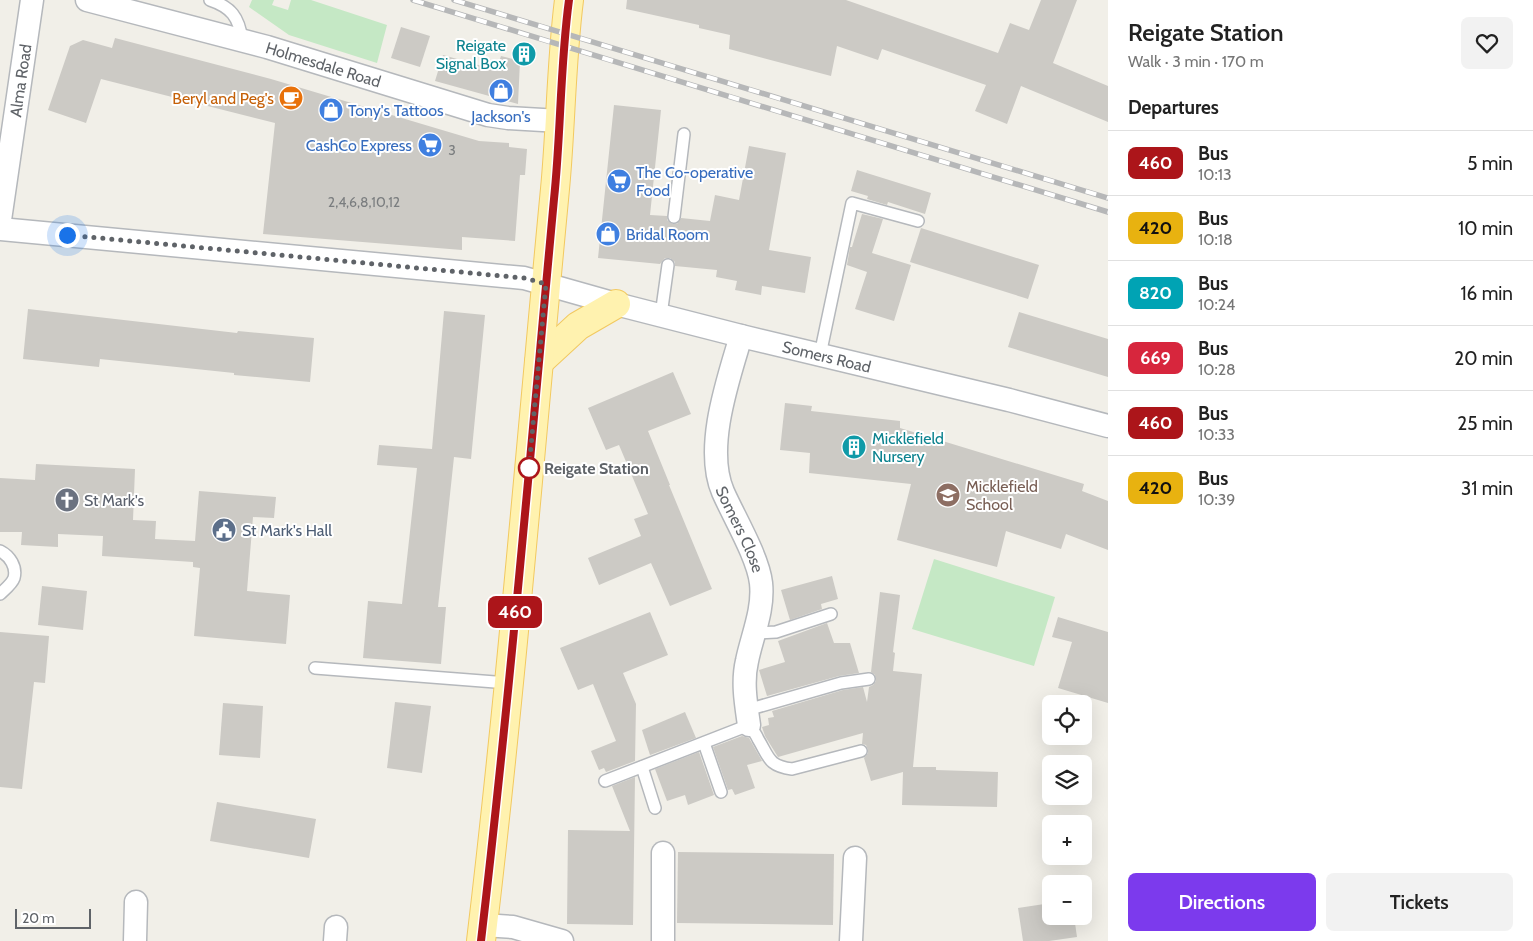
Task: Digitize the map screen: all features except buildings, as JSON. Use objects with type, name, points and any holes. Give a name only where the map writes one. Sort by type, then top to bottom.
[{"type":"main road","points":[[482,933],[539,362],[569,0]]},
{"type":"main road","points":[[539,362],[578,326],[616,304]]},
{"type":"street","name":"Alma Road","points":[[0,220],[32,0]]},
{"type":"street","name":"Holmesdale Road","points":[[87,0],[242,40],[488,115],[560,121]]},
{"type":"street","name":"Somers Road","points":[[0,229],[524,278],[741,336],[1009,400],[1108,426]]},
{"type":"street","name":"Somers Close","points":[[741,336],[725,388],[716,448],[717,469],[722,489],[754,560],[761,583],[759,616],[746,661],[744,685],[748,718]]},
{"type":"street","points":[[663,853],[663,941]]},
{"type":"street","points":[[851,941],[855,858]]},
{"type":"street","points":[[134,941],[136,902]]},
{"type":"street","points":[[482,933],[513,928],[562,941]]},
{"type":"lane","points":[[210,0],[232,11],[240,27],[242,40]]},
{"type":"lane","points":[[674,217],[684,134]]},
{"type":"lane","points":[[820,355],[852,203],[918,221]]},
{"type":"lane","points":[[661,315],[668,265]]},
{"type":"lane","points":[[0,551],[9,558],[15,567],[14,580],[0,594]]},
{"type":"lane","points":[[755,633],[776,632],[831,614]]},
{"type":"lane","points":[[315,668],[508,683]]},
{"type":"lane","points":[[605,781],[704,743],[748,718],[840,683],[870,679]]},
{"type":"lane","points":[[748,718],[766,756],[773,764],[781,768],[792,769],[861,751]]},
{"type":"lane","points":[[704,743],[721,792]]},
{"type":"lane","points":[[642,767],[656,808]]},
{"type":"green space","points":[[252,0],[274,0],[272,5],[288,10],[291,0],[311,0],[387,25],[377,63],[289,35],[249,7]]},
{"type":"green space","points":[[934,559],[1055,597],[1034,666],[912,629]]},
{"type":"railway","points":[[413,0],[1108,212]]},
{"type":"railway","points":[[454,0],[1108,198]]},
{"type":"bus line","name":"460","points":[[481,941],[528,487],[556,182],[564,47],[569,0]]},
{"type":"place","name":"Reigate Signal Box","points":[[524,54]]},
{"type":"place","name":"Jackson's","points":[[501,91]]},
{"type":"place","name":"Beryl and Peg's","points":[[291,98]]},
{"type":"place","name":"Tony's Tattoos","points":[[331,110]]},
{"type":"place","name":"CashCo Express","points":[[430,145]]},
{"type":"place","name":"The Co-operative Food","points":[[619,181]]},
{"type":"place","name":"Bridal Room","points":[[608,234]]},
{"type":"place","name":"Micklefield Nursery","points":[[854,447]]},
{"type":"place","name":"Reigate Station","points":[[529,468]]},
{"type":"place","name":"Micklefield School","points":[[948,495]]},
{"type":"place","name":"St Mark's","points":[[67,500]]},
{"type":"place","name":"St Mark's Hall","points":[[224,530]]},
{"type":"route","points":[[67,235],[524,278],[546,284],[529,468]]}]
